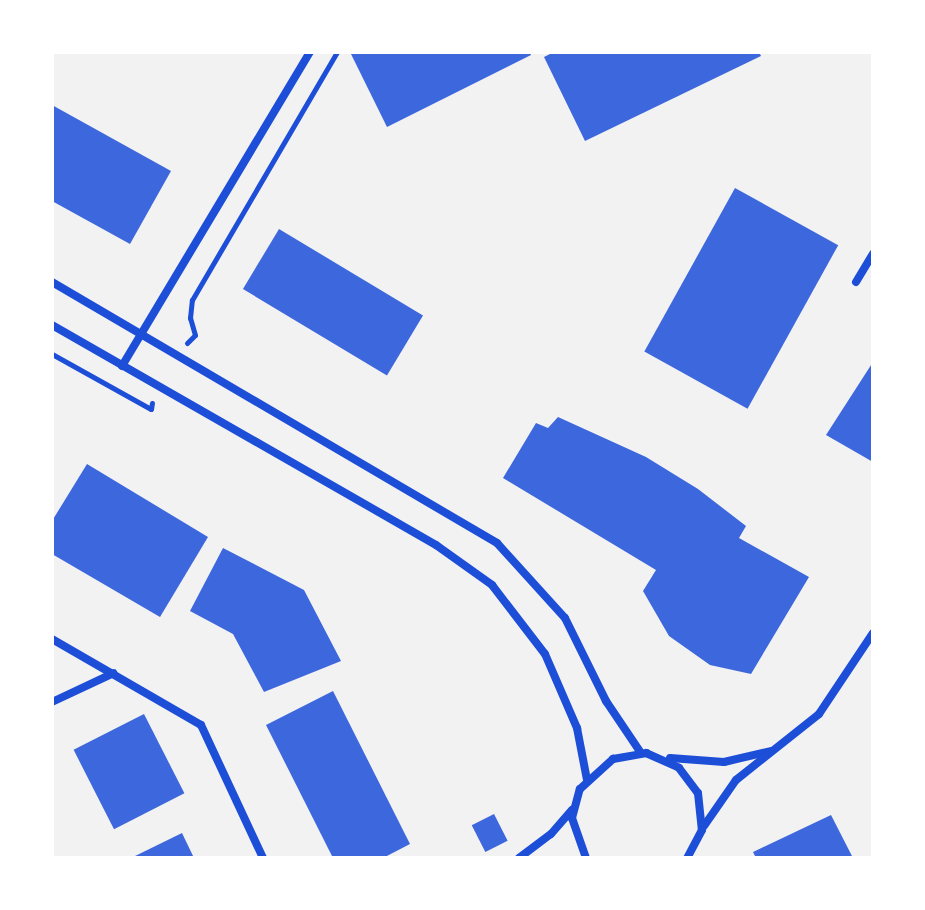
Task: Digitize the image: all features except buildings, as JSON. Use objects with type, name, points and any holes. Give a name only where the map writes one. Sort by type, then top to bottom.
[{"type":"street","points":[[122,366],[310,52]]},
{"type":"street","points":[[856,282],[873,254]]},
{"type":"street","points":[[52,282],[142,337],[415,492],[507,551],[565,618],[610,708],[641,753]]},
{"type":"street","points":[[52,325],[436,545],[492,585],[545,654],[577,728],[587,780]]},
{"type":"street","points":[[690,857],[702,830],[728,789],[836,694],[873,633]]},
{"type":"street","points":[[52,639],[201,725],[263,858]]},
{"type":"street","points":[[52,702],[114,673]]},
{"type":"street","points":[[519,858],[551,834],[572,809],[587,780],[613,759],[641,753],[711,763],[776,749]]},
{"type":"street","points":[[660,756],[692,783],[701,803],[702,830]]},
{"type":"street","points":[[572,809],[576,839],[586,858]]}]
